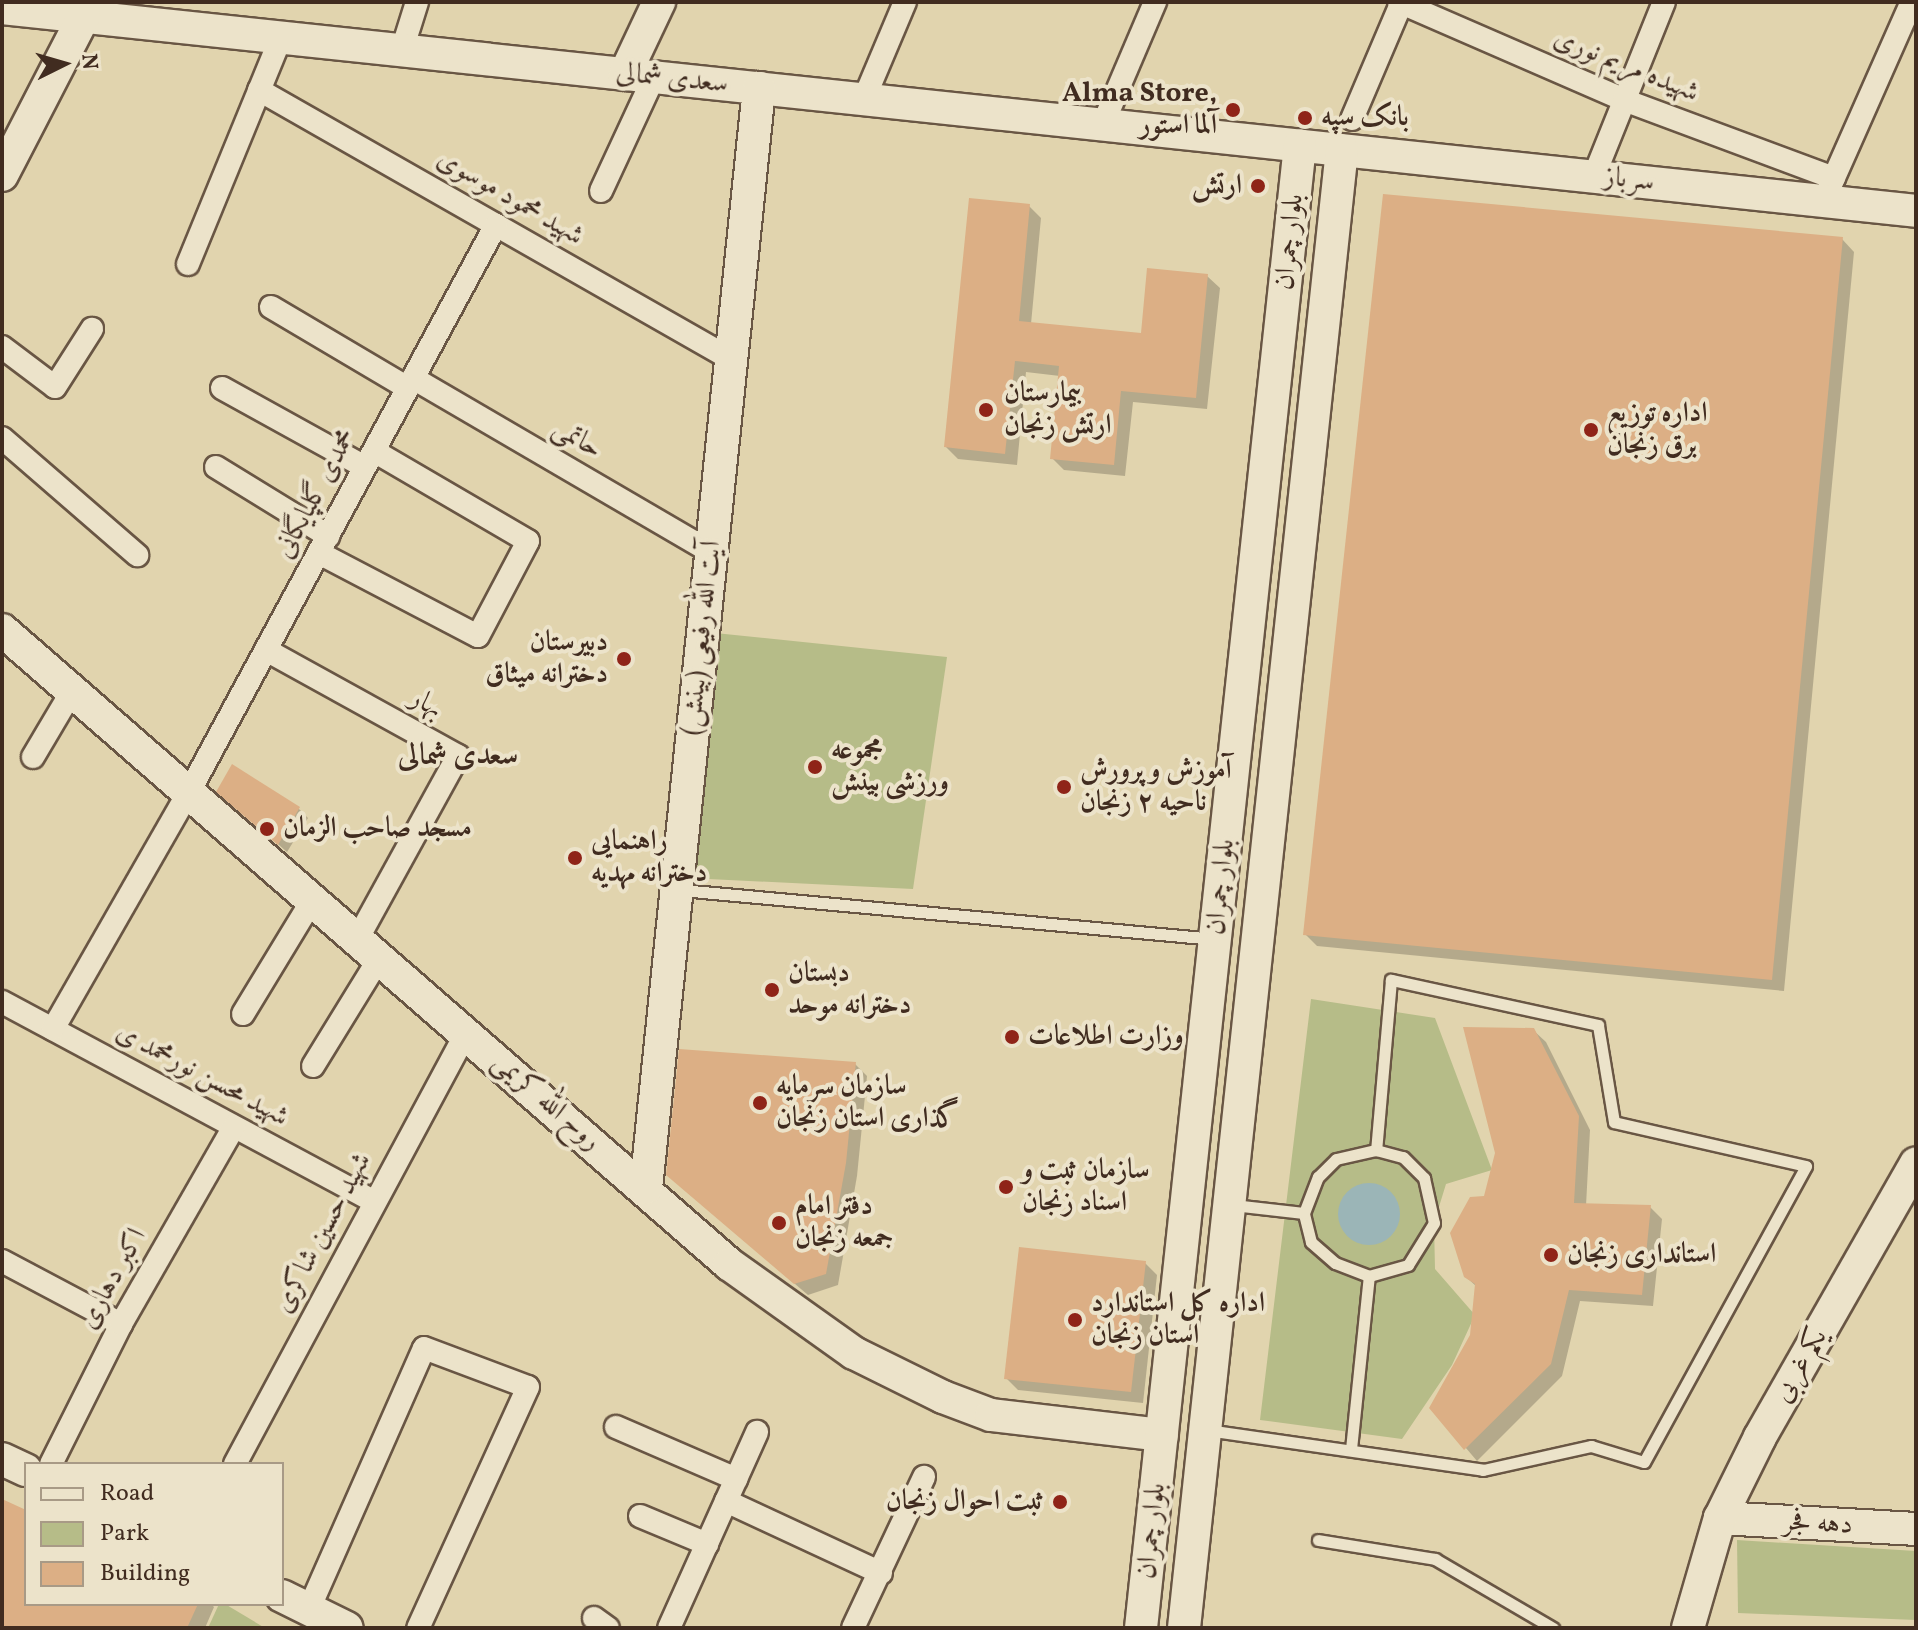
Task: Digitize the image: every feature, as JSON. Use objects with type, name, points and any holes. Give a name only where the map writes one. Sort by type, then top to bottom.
[{"type":"main road","points":[[640,75],[659,2]]},
{"type":"main road","name":"سعدی شمالی","points":[[2,8],[91,9],[167,25],[1342,150]]},
{"type":"main road","points":[[2,175],[91,9]]},
{"type":"main road","name":"آیت الله رفیعی (بینش)","points":[[646,1188],[759,88]]},
{"type":"main road","name":"بلوار چمران","points":[[1141,1628],[1300,145]]},
{"type":"main road","name":"سرباز","points":[[1342,150],[1594,176],[1829,189],[1916,211]]},
{"type":"main road","name":"بلوار چمران","points":[[1184,1628],[1342,150]]},
{"type":"main road","points":[[1292,226],[1308,218],[1317,220],[1324,224],[1332,240]]},
{"type":"main road","name":"روح الله کریمی","points":[[2,630],[646,1188],[729,1264],[854,1353],[943,1397],[991,1415],[1162,1435]]},
{"type":"main road","points":[[1215,939],[1257,943]]},
{"type":"main road","name":"یکم غربی","points":[[1688,1628],[1720,1518],[1760,1437],[1916,1163]]},
{"type":"main road","points":[[2,1459],[24,1469]]},
{"type":"main road","name":"دهه فجر","points":[[1720,1518],[1916,1529]]},
{"type":"main road","points":[[296,1603],[347,1628]]},
{"type":"street","points":[[402,50],[417,2]]},
{"type":"street","points":[[864,99],[905,2]]},
{"type":"street","points":[[1103,124],[1155,2]]},
{"type":"street","points":[[1352,119],[1401,2]]},
{"type":"street","name":"شهیده مریم نوری","points":[[1401,2],[1829,189]]},
{"type":"street","points":[[1594,176],[1664,2]]},
{"type":"street","points":[[1829,189],[1912,2]]},
{"type":"street","points":[[188,264],[281,37]]},
{"type":"street","points":[[601,191],[640,75]]},
{"type":"street","name":"شهید محمود موسوی","points":[[259,90],[731,359]]},
{"type":"street","name":"محمدی گلپایگانی","points":[[53,1029],[189,792],[496,225]]},
{"type":"street","name":"حاتمی","points":[[271,307],[711,552]]},
{"type":"street","points":[[2,347],[55,387],[92,329]]},
{"type":"street","points":[[216,467],[324,544],[478,636],[528,541],[222,388]]},
{"type":"street","points":[[2,438],[137,555]]},
{"type":"street","name":"بهار","points":[[266,650],[458,756],[369,948]]},
{"type":"street","points":[[33,757],[72,691]]},
{"type":"street","points":[[243,1014],[313,899]]},
{"type":"street","points":[[313,1066],[369,948]]},
{"type":"street","name":"شهید محسن نورمحمد ی","points":[[2,1002],[373,1201]]},
{"type":"street","name":"شهید حسین شاکری","points":[[236,1462],[373,1201],[467,1032]]},
{"type":"street","name":"اکبر دهاری","points":[[52,1462],[121,1324],[234,1127]]},
{"type":"street","points":[[2,1261],[121,1324]]},
{"type":"street","points":[[296,1603],[424,1348],[528,1387],[418,1628]]},
{"type":"street","points":[[616,1427],[736,1479]]},
{"type":"street","points":[[669,1628],[757,1432]]},
{"type":"street","points":[[853,1628],[924,1477]]},
{"type":"street","points":[[726,1501],[881,1573]]},
{"type":"street","points":[[640,1516],[707,1544]]},
{"type":"lane","points":[[676,890],[1215,939]]},
{"type":"lane","points":[[1205,1430],[1483,1470],[1591,1446],[1644,1462],[1806,1166],[1614,1122],[1598,1025],[1391,980],[1376,1150]]},
{"type":"lane","points":[[1376,1150],[1403,1157],[1424,1178],[1434,1223],[1408,1265],[1369,1276],[1335,1263],[1311,1242],[1304,1213],[1318,1177],[1336,1159],[1376,1150]]},
{"type":"lane","points":[[1229,1205],[1304,1213]]},
{"type":"lane","points":[[1351,1449],[1369,1276]]},
{"type":"lane","points":[[1318,1540],[1435,1559],[1553,1628]]},
{"type":"green space","name":"مجموعه ورزشی بینش","points":[[715,633],[947,657],[913,889],[688,878]]},
{"type":"green space","points":[[1311,999],[1435,1018],[1492,1170],[1446,1184],[1434,1223],[1435,1269],[1475,1315],[1452,1365],[1402,1439],[1260,1420]]},
{"type":"green space","points":[[1737,1540],[1916,1551],[1916,1620],[1738,1613]]},
{"type":"green space","points":[[218,1606],[228,1606],[265,1628],[208,1628]]},
{"type":"water","points":[[1363,1183],[1375,1183],[1391,1192],[1398,1202],[1398,1226],[1391,1236],[1375,1245],[1363,1245],[1343,1231],[1338,1220],[1338,1208],[1352,1188]]},
{"type":"building","name":"اداره توزیع برق زنجان","points":[[1383,194],[1843,237],[1772,980],[1303,935]]},
{"type":"building","points":[[969,198],[1030,204],[1019,321],[1141,333],[1147,268],[1208,274],[1196,398],[1121,391],[1114,465],[1050,459],[1059,366],[1015,361],[1005,454],[944,447]]},
{"type":"building","name":"مسجد صاحب الزمان","points":[[232,764],[300,807],[278,845],[216,792]]},
{"type":"building","name":"استانداری زنجان","points":[[1463,1027],[1534,1028],[1579,1116],[1574,1203],[1651,1205],[1642,1295],[1569,1290],[1551,1364],[1464,1450],[1429,1408],[1470,1335],[1475,1284],[1464,1277],[1450,1233],[1470,1197],[1484,1196],[1495,1153]]},
{"type":"building","points":[[679,1049],[856,1062],[846,1163],[826,1274],[794,1284],[666,1175]]},
{"type":"building","name":"اداره کل استاندارد استان زنجان","points":[[1019,1247],[1146,1261],[1131,1392],[1004,1379]]},
{"type":"building","points":[[2,1499],[24,1509],[24,1606],[197,1606],[187,1628],[2,1628]]},
{"type":"place","name":"Alma Store, آلما استور","points":[[1233,110]]},
{"type":"place","name":"بانک سپه","points":[[1305,118]]},
{"type":"place","name":"ارتش","points":[[1258,186]]},
{"type":"place","name":"بیمارستان ارتش زنجان","points":[[986,410]]},
{"type":"place","name":"اداره توزیع برق زنجان","points":[[1591,430]]},
{"type":"place","name":"دبیرستان دخترانه میثاق","points":[[624,659]]},
{"type":"place","name":"مجموعه ورزشی بینش","points":[[815,767]]},
{"type":"place","name":"آموزش و پرورش ناحیه ۲ زنجان","points":[[1064,787]]},
{"type":"place","name":"مسجد صاحب الزمان","points":[[267,829]]},
{"type":"place","name":"راهنمایی دخترانه مهدیه","points":[[575,858]]},
{"type":"place","name":"دبستان دخترانه موحد","points":[[772,990]]},
{"type":"place","name":"وزارت اطلاعات","points":[[1012,1037]]},
{"type":"place","name":"سازمان سرمایه گذاری استان زنجان","points":[[760,1103]]},
{"type":"place","name":"سازمان ثبت و اسناد زنجان","points":[[1006,1187]]},
{"type":"place","name":"دفتر امام جمعه زنجان","points":[[779,1223]]},
{"type":"place","name":"استانداری زنجان","points":[[1551,1255]]},
{"type":"place","name":"اداره کل استاندارد استان زنجان","points":[[1075,1320]]},
{"type":"place","name":"ثبت احوال زنجان","points":[[1060,1502]]},
{"type":"district","name":"سعدی شمالی","points":[[458,756]]}]
